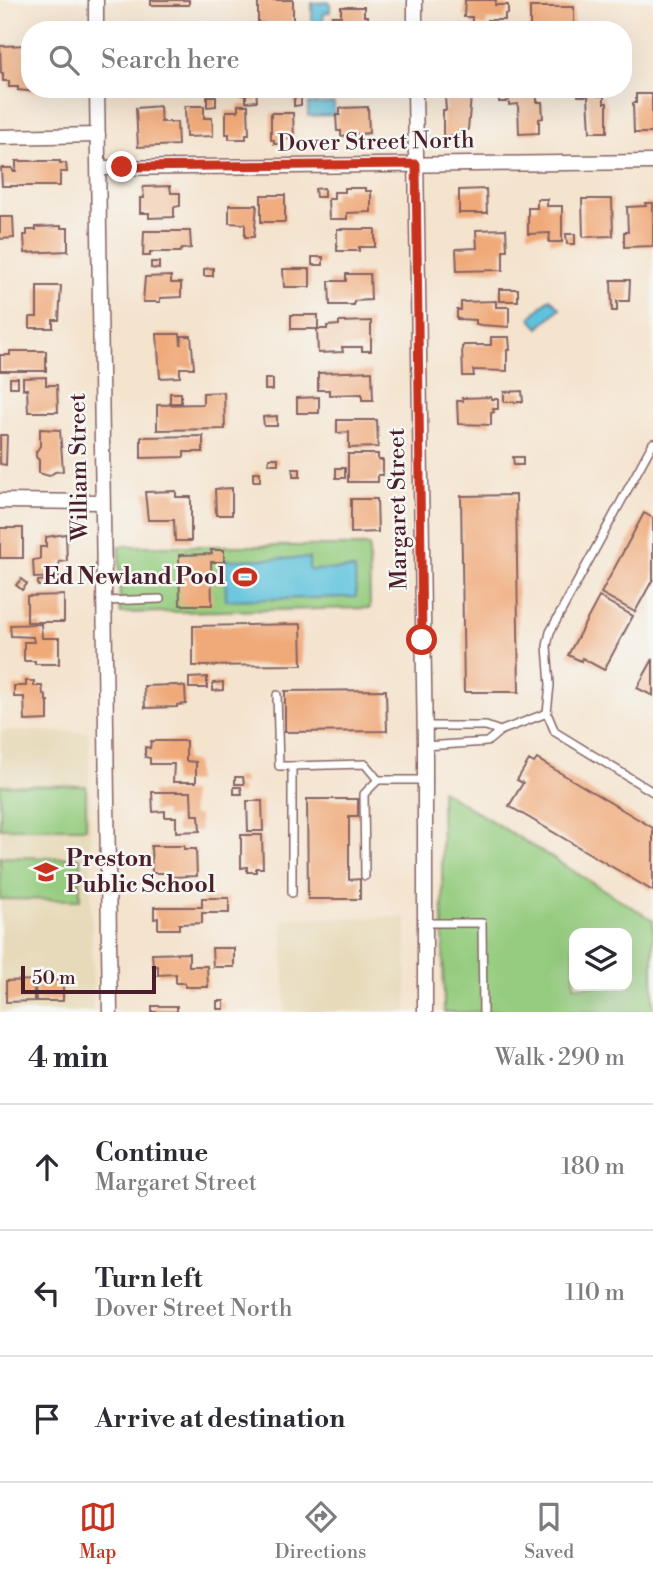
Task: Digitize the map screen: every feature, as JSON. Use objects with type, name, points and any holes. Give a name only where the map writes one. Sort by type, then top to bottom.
[{"type":"street","points":[[96,0],[96,21]]},
{"type":"street","points":[[415,0],[415,21]]},
{"type":"street","name":"William Street","points":[[97,98],[110,1012]]},
{"type":"street","name":"Margaret Street","points":[[415,98],[425,726],[425,1012]]},
{"type":"street","points":[[0,136],[97,135]]},
{"type":"street","name":"Dover Street North","points":[[99,168],[653,162]]},
{"type":"street","points":[[0,501],[102,502]]},
{"type":"lane","points":[[653,443],[550,632],[547,646],[550,685],[547,713],[555,733],[653,792]]},
{"type":"lane","points":[[104,601],[160,599]]},
{"type":"lane","points":[[277,695],[279,766],[365,764],[378,780]]},
{"type":"lane","points":[[425,746],[487,742],[500,731],[547,713]]},
{"type":"lane","points":[[425,726],[486,726],[500,731]]},
{"type":"lane","points":[[292,766],[292,893]]},
{"type":"lane","points":[[365,876],[364,794],[378,780],[424,780]]},
{"type":"lane","points":[[425,923],[482,923],[483,1012]]},
{"type":"shaded area","name":"Preston Public School","points":[[0,731],[89,732],[93,1012],[0,1012]]},
{"type":"shaded area","points":[[406,917],[407,1012],[285,1012],[282,919]]},
{"type":"green space","name":"Ed Newland Pool","points":[[119,546],[369,546],[370,608],[120,613]]},
{"type":"green space","points":[[0,785],[86,786],[86,828],[0,828]]},
{"type":"green space","points":[[441,790],[653,920],[653,1012],[444,1012]]},
{"type":"green space","points":[[0,857],[80,858],[80,900],[0,899]]},
{"type":"water","points":[[330,2],[330,12],[325,13],[324,21],[312,21],[312,3]]},
{"type":"water","points":[[334,103],[334,115],[308,116],[308,104]]},
{"type":"water","points":[[550,298],[560,308],[539,328],[530,318]]},
{"type":"water","points":[[309,558],[309,570],[355,569],[356,597],[226,600],[225,560]]},
{"type":"building","points":[[151,0],[189,0],[189,5],[151,5]]},
{"type":"building","points":[[258,0],[293,0],[293,21],[258,21]]},
{"type":"building","points":[[465,0],[496,0],[495,5],[508,5],[505,20],[472,21],[472,17],[464,17]]},
{"type":"building","points":[[341,7],[364,7],[364,16],[368,16],[368,21],[332,21],[332,16],[341,16]]},
{"type":"building","points":[[530,7],[574,7],[574,21],[530,21]]},
{"type":"building","points":[[21,45],[21,90],[18,87],[9,87],[9,81],[3,81],[0,46]]},
{"type":"building","points":[[636,94],[652,94],[652,133],[634,133],[633,103],[636,103]]},
{"type":"building","points":[[207,98],[216,98],[216,106],[207,107]]},
{"type":"building","points":[[246,98],[257,98],[257,101],[246,102]]},
{"type":"building","points":[[294,98],[301,98],[301,105],[294,106]]},
{"type":"building","points":[[445,98],[471,98],[468,130],[459,131],[458,135],[443,136],[443,110],[446,110]]},
{"type":"building","points":[[509,98],[537,98],[537,102],[542,102],[543,118],[539,119],[539,133],[519,134],[518,104],[509,105]]},
{"type":"building","points":[[588,98],[604,98],[604,103],[607,103],[607,132],[590,132]]},
{"type":"building","points":[[238,105],[248,105],[249,134],[246,134],[246,139],[229,139],[229,134],[226,134],[226,111],[238,111]]},
{"type":"building","points":[[160,106],[161,122],[177,122],[178,145],[138,147],[136,108]]},
{"type":"building","points":[[185,106],[204,106],[204,118],[212,118],[213,136],[186,137]]},
{"type":"building","points":[[368,107],[369,133],[341,136],[341,131],[337,131],[336,115],[340,115],[340,108]]},
{"type":"building","points":[[271,113],[293,113],[294,139],[284,139],[284,144],[274,144],[274,140],[271,140]]},
{"type":"building","points":[[16,161],[60,161],[66,163],[67,172],[60,172],[60,186],[2,186],[1,168],[12,168],[16,171]]},
{"type":"building","points":[[170,186],[171,193],[180,193],[180,206],[174,207],[174,217],[149,218],[149,213],[140,213],[140,198],[144,198],[143,187]]},
{"type":"building","points":[[324,188],[324,197],[316,197],[315,189]]},
{"type":"building","points":[[345,188],[365,188],[365,191],[371,191],[371,212],[347,213],[347,219],[329,219],[328,199],[334,199],[334,192],[345,192]]},
{"type":"building","points":[[486,189],[487,213],[459,213],[459,190]]},
{"type":"building","points":[[261,195],[285,195],[285,222],[261,222]]},
{"type":"building","points":[[537,199],[547,199],[547,206],[562,206],[562,242],[549,242],[550,233],[528,234],[528,208],[537,208]]},
{"type":"building","points":[[582,199],[612,199],[613,236],[583,237]]},
{"type":"building","points":[[645,203],[653,203],[653,246],[624,247],[624,232],[628,232],[627,207],[646,206]]},
{"type":"building","points":[[229,205],[257,205],[254,237],[245,237],[245,224],[229,223]]},
{"type":"building","points":[[0,217],[13,217],[14,238],[0,239]]},
{"type":"building","points":[[61,226],[68,228],[68,251],[25,253],[24,235],[27,235],[27,230]]},
{"type":"building","points":[[337,229],[375,229],[375,247],[359,247],[359,251],[337,251]]},
{"type":"building","points":[[506,229],[507,250],[503,250],[503,270],[457,271],[456,249],[477,248],[476,230]]},
{"type":"building","points":[[144,231],[190,231],[191,248],[182,249],[180,252],[150,252],[150,256],[143,256]]},
{"type":"building","points":[[566,234],[575,234],[575,244],[567,244]]},
{"type":"building","points":[[312,257],[323,257],[323,265],[312,265]]},
{"type":"building","points":[[151,262],[159,262],[159,269],[151,268]]},
{"type":"building","points":[[213,268],[213,276],[204,276],[204,269]]},
{"type":"building","points":[[283,269],[310,269],[310,287],[284,287]]},
{"type":"building","points":[[346,274],[370,274],[371,300],[354,301],[354,305],[330,305],[329,281],[346,281]]},
{"type":"building","points":[[171,276],[171,283],[181,283],[181,297],[160,298],[160,302],[143,302],[145,277]]},
{"type":"building","points":[[611,280],[630,280],[629,301],[617,301],[617,311],[612,311]]},
{"type":"building","points":[[37,286],[61,286],[59,320],[53,320],[53,328],[30,328],[30,317],[37,317]]},
{"type":"building","points":[[499,289],[518,289],[518,301],[499,301]]},
{"type":"building","points":[[496,301],[496,307],[509,307],[509,327],[481,325],[476,324],[476,320],[457,319],[461,302]]},
{"type":"building","points":[[291,315],[318,315],[318,329],[291,329]]},
{"type":"building","points":[[371,321],[371,351],[362,351],[362,347],[342,347],[343,352],[318,353],[317,329],[327,329],[327,326],[339,325],[339,322]]},
{"type":"building","points":[[157,334],[180,334],[181,345],[182,336],[191,336],[194,368],[180,368],[180,377],[160,378]]},
{"type":"building","points":[[491,337],[509,337],[507,371],[473,370],[474,376],[463,376],[462,347],[491,345]]},
{"type":"building","points":[[10,351],[46,351],[46,371],[0,371],[0,355],[10,355]]},
{"type":"building","points":[[372,371],[373,400],[362,400],[362,394],[329,395],[329,390],[318,390],[318,373]]},
{"type":"building","points":[[46,377],[46,385],[57,385],[58,412],[28,412],[27,389],[23,389],[23,378]]},
{"type":"building","points":[[10,378],[18,378],[18,387],[10,387]]},
{"type":"building","points":[[265,379],[273,379],[273,390],[265,390]]},
{"type":"building","points":[[522,391],[523,402],[504,402],[504,392]]},
{"type":"building","points":[[224,392],[225,429],[157,430],[157,405],[203,404],[203,393]]},
{"type":"building","points":[[170,393],[181,393],[181,403],[170,403]]},
{"type":"building","points":[[319,397],[319,413],[297,413],[297,398]]},
{"type":"building","points":[[462,398],[498,399],[498,409],[493,409],[494,412],[491,413],[491,425],[458,424],[457,401],[463,401]]},
{"type":"building","points":[[277,416],[277,426],[264,426],[263,417]]},
{"type":"building","points":[[337,420],[377,420],[378,447],[349,448],[349,432],[337,433]]},
{"type":"building","points":[[40,429],[60,430],[63,471],[49,476],[39,473],[36,452],[40,446]]},
{"type":"building","points":[[0,435],[7,435],[6,465],[0,464]]},
{"type":"building","points":[[203,436],[203,452],[184,452],[184,457],[141,458],[141,437]]},
{"type":"building","points":[[348,454],[378,454],[378,460],[383,460],[383,475],[378,475],[378,482],[348,482]]},
{"type":"building","points":[[513,457],[523,457],[523,465],[514,465]]},
{"type":"building","points":[[269,458],[278,458],[278,464],[269,464]]},
{"type":"building","points":[[336,468],[345,468],[345,478],[336,478]]},
{"type":"building","points":[[293,469],[300,469],[300,477],[293,477]]},
{"type":"building","points":[[253,472],[260,472],[260,481],[253,481]]},
{"type":"building","points":[[232,488],[232,515],[216,515],[215,489]]},
{"type":"building","points":[[176,491],[176,497],[191,497],[191,541],[175,541],[174,520],[148,520],[145,492]]},
{"type":"building","points":[[516,495],[519,692],[464,692],[461,496]]},
{"type":"building","points":[[351,499],[377,499],[378,532],[351,533]]},
{"type":"building","points":[[644,513],[653,518],[653,579],[635,612],[601,593]]},
{"type":"building","points":[[0,528],[23,528],[23,558],[0,558]]},
{"type":"building","points":[[66,534],[67,561],[59,562],[60,577],[34,578],[33,560],[40,559],[40,547],[46,547],[46,537]]},
{"type":"building","points":[[211,550],[224,550],[224,562],[211,562],[212,605],[180,605],[179,555],[212,554]]},
{"type":"building","points":[[21,579],[27,584],[22,590],[16,585]]},
{"type":"building","points":[[50,580],[51,585],[38,586],[38,581]]},
{"type":"building","points":[[64,595],[64,622],[27,622],[27,596]]},
{"type":"building","points":[[599,597],[633,616],[604,670],[582,658],[581,661],[568,655]]},
{"type":"building","points":[[41,624],[42,638],[59,638],[59,664],[24,661],[24,642],[34,642],[33,637],[11,636],[10,625]]},
{"type":"building","points":[[301,624],[302,665],[193,666],[193,626]]},
{"type":"building","points":[[653,659],[653,696],[637,688]]},
{"type":"building","points":[[207,677],[207,688],[189,688],[189,678]]},
{"type":"building","points":[[26,681],[34,681],[34,686],[42,686],[48,701],[48,720],[25,721],[24,697],[14,697],[14,686],[26,686]]},
{"type":"building","points":[[223,682],[223,690],[213,691],[213,683]]},
{"type":"building","points":[[144,686],[185,687],[186,704],[177,707],[145,708]]},
{"type":"building","points":[[386,690],[387,731],[285,732],[285,691]]},
{"type":"building","points":[[151,741],[186,741],[186,761],[196,762],[196,782],[173,782],[174,764],[150,764],[150,758],[145,757],[145,747],[150,748]]},
{"type":"building","points":[[537,759],[653,828],[653,891],[509,806],[523,783],[517,780],[529,760],[534,763]]},
{"type":"building","points":[[235,777],[243,777],[244,784],[235,784]]},
{"type":"building","points":[[234,787],[241,787],[242,794],[234,794]]},
{"type":"building","points":[[152,792],[191,792],[192,815],[199,815],[200,831],[176,832],[176,817],[165,817],[165,811],[153,812]]},
{"type":"building","points":[[307,799],[358,799],[358,816],[349,816],[349,880],[360,879],[360,899],[308,899]]},
{"type":"building","points":[[247,801],[262,801],[263,831],[248,831]]},
{"type":"building","points":[[241,835],[262,835],[263,868],[256,868],[256,872],[247,872],[247,867],[241,868]]},
{"type":"building","points":[[151,846],[184,846],[184,849],[196,849],[197,876],[168,877],[168,873],[152,873]]},
{"type":"building","points":[[202,898],[229,898],[229,913],[202,913],[202,923],[179,924],[179,929],[158,929],[158,918],[154,919],[154,907],[202,907]]},
{"type":"building","points":[[212,948],[234,948],[234,967],[213,967]]},
{"type":"building","points":[[189,953],[189,966],[207,966],[208,987],[185,987],[185,983],[176,983],[176,974],[158,975],[158,966],[153,966],[152,954]]},
{"type":"building","points":[[34,980],[34,1001],[6,1002],[6,981]]},
{"type":"building","points":[[63,980],[63,1001],[36,1001],[35,981]]},
{"type":"building","points":[[217,1001],[224,1001],[224,1009],[217,1009]]},
{"type":"building","points":[[152,1006],[177,1006],[177,1012],[152,1012]]},
{"type":"place","name":"Ed Newland Pool","points":[[245,577]]},
{"type":"place","name":"Preston Public School","points":[[46,872]]},
{"type":"route","points":[[122,167],[416,164],[422,640]]}]
